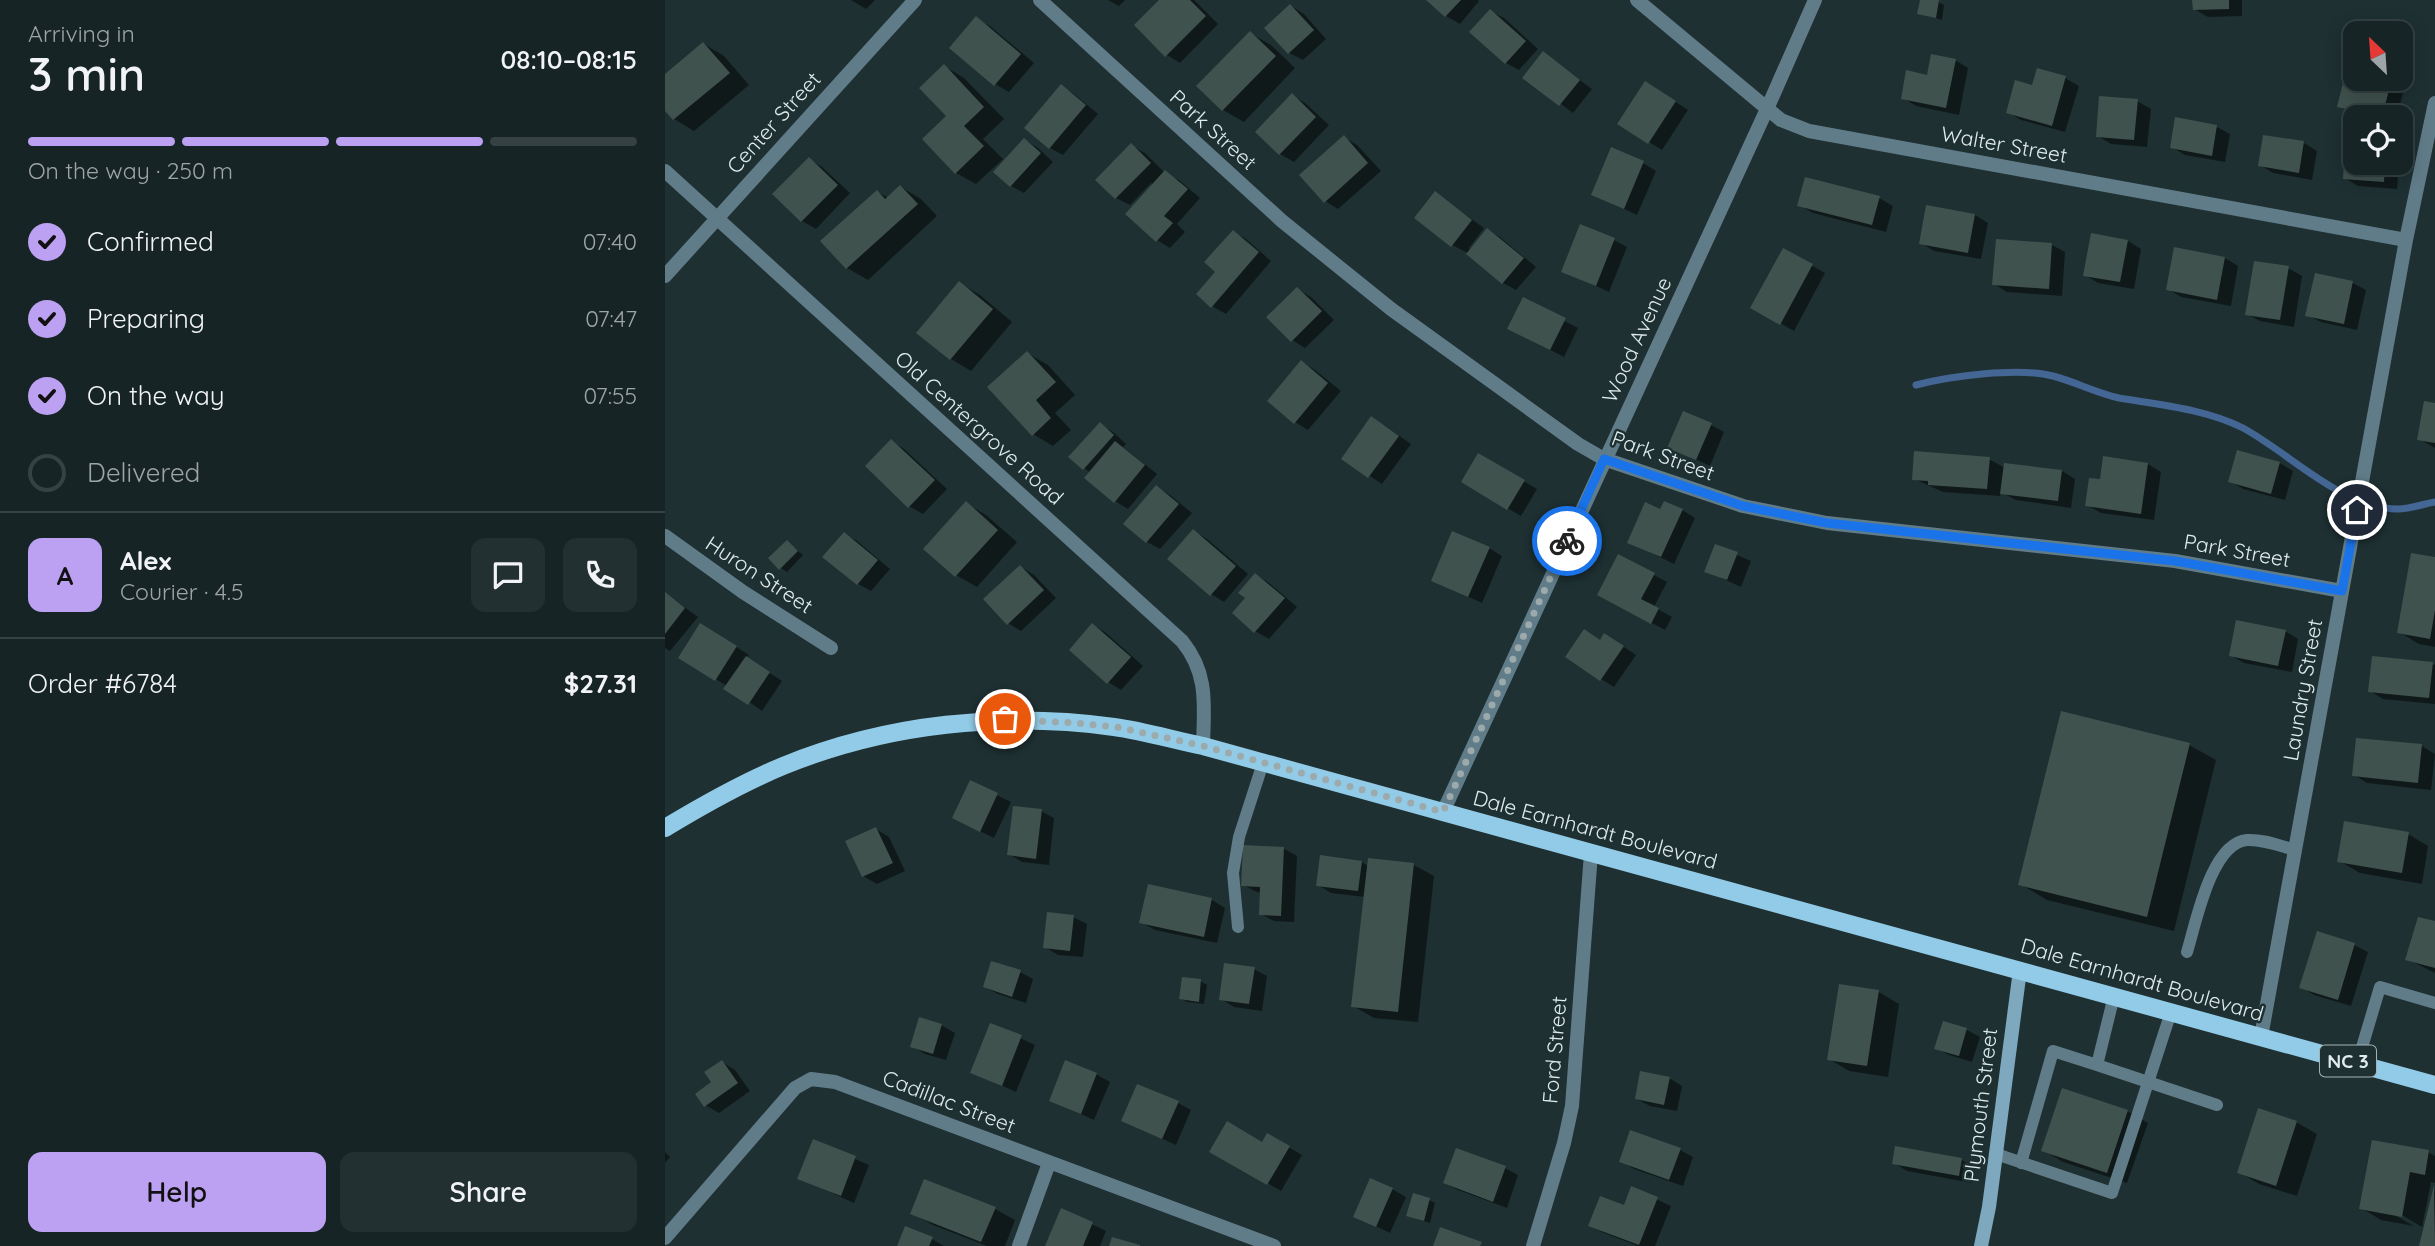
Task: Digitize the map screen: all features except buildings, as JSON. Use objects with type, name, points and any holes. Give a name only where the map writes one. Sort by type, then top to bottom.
[{"type":"main road","name":"Dale Earnhardt Boulevard","points":[[665,828],[719,796],[783,766],[837,747],[922,727],[1005,719],[1117,727],[1203,746],[2357,1064],[2434,1081]]},
{"type":"street","name":"Center Street","points":[[665,276],[915,0]]},
{"type":"street","name":"Park Street","points":[[1040,0],[1282,221],[1391,309],[1578,444],[1604,459],[1743,506],[1827,523],[2175,561],[2342,591]]},
{"type":"street","name":"Walter Street","points":[[1637,0],[1781,120],[1809,131],[2406,240]]},
{"type":"street","name":"Wood Avenue","points":[[1443,812],[1815,0]]},
{"type":"street","name":"Laundry Street","points":[[2261,1037],[2406,240],[2435,103]]},
{"type":"street","name":"Old Centergrove Road","points":[[665,171],[1182,641],[1194,656],[1205,690],[1203,746]]},
{"type":"street","name":"Huron Street","points":[[665,536],[743,592],[831,648]]},
{"type":"street","name":"Ford Street","points":[[1533,1246],[1562,1153],[1572,1106],[1591,853]]},
{"type":"street","name":"Plymouth Street","points":[[1981,1246],[2020,970]]},
{"type":"street","name":"Cadillac Street","points":[[665,1238],[795,1088],[811,1079],[835,1082],[1274,1246]]},
{"type":"street","points":[[1019,1246],[1049,1163]]},
{"type":"lane","points":[[1238,927],[1233,873],[1239,836],[1263,763]]},
{"type":"lane","points":[[2187,952],[2216,866],[2232,845],[2244,840],[2265,841],[2295,850]]},
{"type":"lane","points":[[2357,1064],[2380,987],[2435,1003]]},
{"type":"lane","points":[[2097,1065],[2114,996]]},
{"type":"lane","points":[[1996,1154],[2112,1193],[2171,1012]]},
{"type":"lane","points":[[2021,1163],[2053,1051],[2217,1105]]},
{"type":"waterway","points":[[1916,385],[1985,374],[2022,372],[2053,376],[2111,396],[2183,408],[2229,422],[2261,439],[2317,478],[2356,500],[2398,509],[2435,502]]},
{"type":"way so far","points":[[1005,719],[1117,727],[1203,746],[1443,812],[1567,541]]},
{"type":"route","points":[[1567,541],[1604,459],[1743,506],[1827,523],[2175,561],[2342,591],[2357,510]]}]
